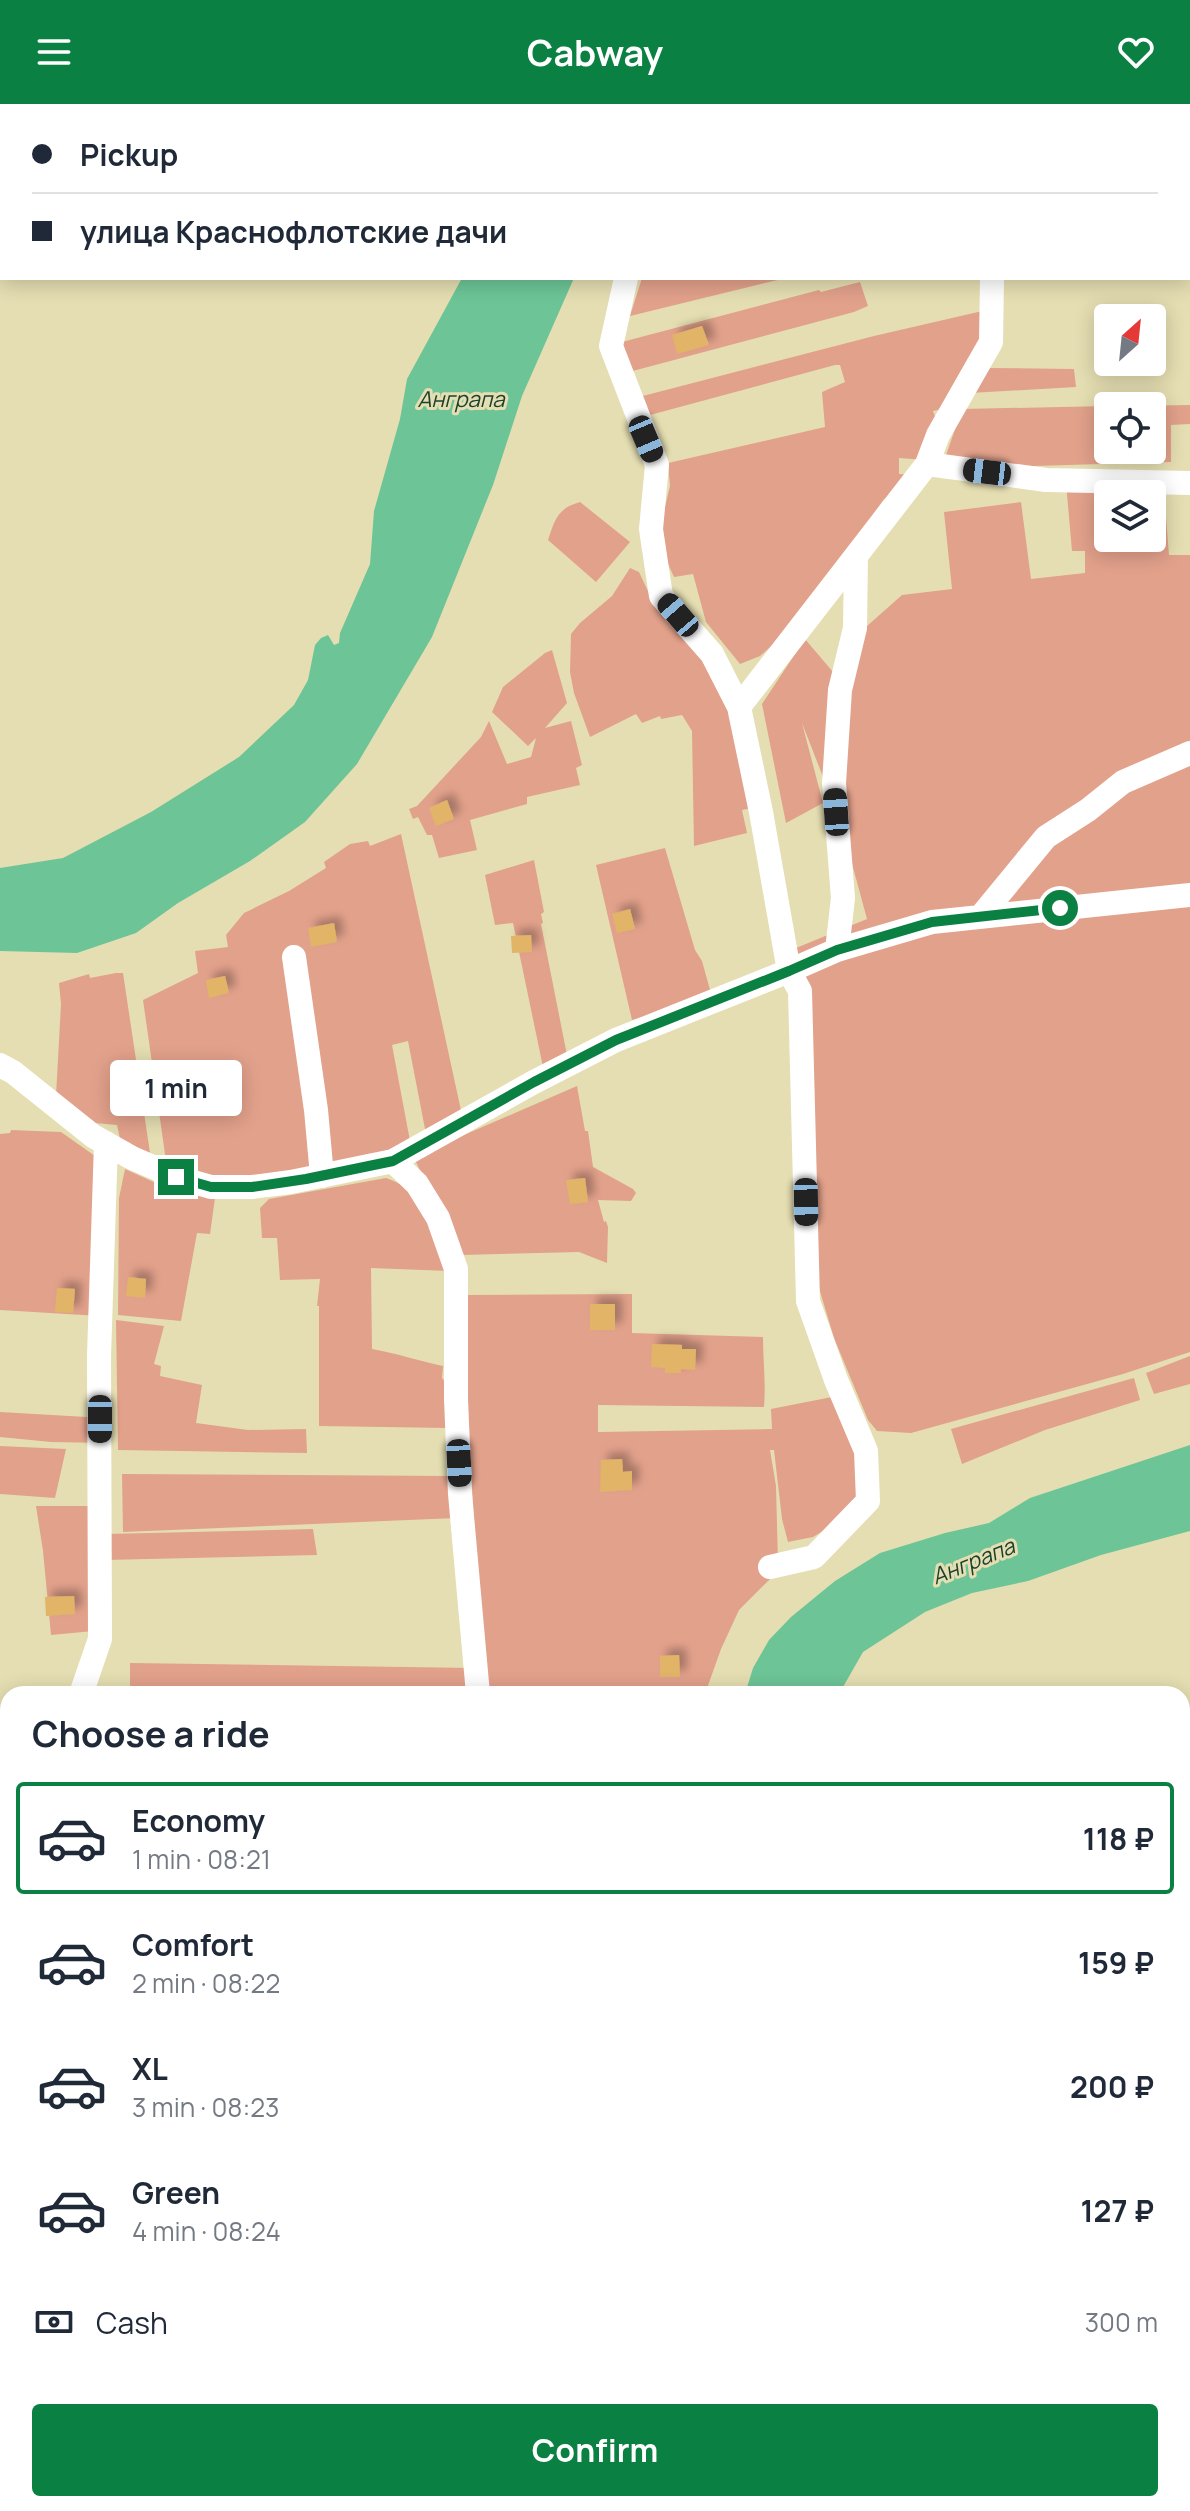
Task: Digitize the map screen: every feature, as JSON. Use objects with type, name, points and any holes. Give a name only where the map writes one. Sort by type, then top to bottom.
[{"type":"street","points":[[626,280],[611,346],[657,465],[651,529],[661,596],[712,654],[739,707],[789,971],[800,991],[808,1301],[866,1451],[868,1501],[814,1557],[770,1567]]},
{"type":"street","points":[[739,707],[927,464],[938,435],[991,342],[992,280]]},
{"type":"street","points":[[927,464],[1046,480],[1190,483]]},
{"type":"street","points":[[837,950],[843,898],[834,783],[840,690],[855,628],[856,556]]},
{"type":"street","points":[[981,916],[1046,837],[1088,810],[1123,782],[1190,753]]},
{"type":"street","points":[[0,1065],[93,1136],[165,1172],[211,1187],[252,1187],[393,1161],[616,1040],[837,950],[932,922],[1190,895]]},
{"type":"street","points":[[294,957],[316,1110],[322,1176]]},
{"type":"street","points":[[84,1686],[100,1639],[99,1356],[106,1143]]},
{"type":"street","points":[[393,1161],[417,1184],[438,1218],[456,1269],[460,1494],[477,1686]]},
{"type":"shaded area","points":[[641,280],[778,280],[630,316]]},
{"type":"shaded area","points":[[860,282],[868,306],[854,312],[629,372],[622,342]]},
{"type":"shaded area","points":[[991,309],[988,325],[948,408],[933,411],[937,422],[926,460],[899,458],[899,474],[914,475],[894,496],[884,499],[793,627],[760,656],[740,664],[706,622],[693,574],[674,577],[663,553],[659,532],[670,486],[668,463],[825,427],[822,392],[845,382],[840,365],[650,415],[639,397]]},
{"type":"shaded area","points":[[989,368],[1074,369],[1076,387],[970,393]]},
{"type":"shaded area","points":[[1166,405],[1190,405],[1190,424],[1171,425],[1171,462],[1166,462]]},
{"type":"shaded area","points":[[1094,406],[1094,464],[1104,464],[1003,467],[944,461],[962,409]]},
{"type":"shaded area","points":[[1094,482],[1094,552],[1166,552],[1166,517],[1169,555],[1190,555],[1190,1352],[1123,1374],[911,1433],[877,1431],[868,1420],[834,1338],[819,1288],[796,948],[867,919],[841,823],[802,723],[823,803],[786,823],[762,704],[805,639],[833,672],[840,650],[902,595],[952,589],[944,512],[1021,502],[1031,579],[1085,573],[1085,551],[1072,551],[1066,483]]},
{"type":"shaded area","points":[[580,502],[630,542],[596,582],[548,540],[558,515]]},
{"type":"shaded area","points":[[630,568],[639,572],[654,604],[729,686],[757,807],[742,810],[747,833],[694,846],[692,731],[682,715],[661,719],[660,716],[642,723],[636,714],[590,737],[570,672],[571,634],[612,596]]},
{"type":"shaded area","points":[[552,650],[567,703],[545,728],[571,721],[582,765],[576,768],[580,785],[527,797],[527,804],[470,820],[477,850],[439,858],[432,835],[427,835],[418,817],[413,819],[409,809],[417,806],[481,737],[489,721],[507,764],[531,757],[536,738],[528,746],[492,712],[503,687]]},
{"type":"shaded area","points":[[401,834],[462,1115],[426,1134],[408,1041],[392,1045],[410,1141],[386,1153],[243,1184],[167,1168],[143,1000],[198,973],[195,951],[228,947],[226,935],[244,913],[326,868],[324,862],[350,844],[368,841],[370,846]]},
{"type":"shaded area","points":[[665,848],[712,997],[632,1020],[596,865]]},
{"type":"shaded area","points":[[534,860],[544,912],[541,914],[541,924],[567,1055],[543,1067],[513,923],[495,925],[485,875]]},
{"type":"shaded area","points":[[123,973],[152,1166],[122,1148],[117,1125],[94,1123],[56,1096],[61,1004],[59,983],[89,974],[90,978]]},
{"type":"shaded area","points":[[577,1086],[593,1167],[636,1193],[631,1201],[598,1200],[608,1227],[607,1263],[579,1252],[461,1255],[415,1160]]},
{"type":"shaded area","points":[[11,1130],[61,1132],[105,1163],[100,1316],[0,1310],[0,1134],[10,1133]]},
{"type":"shaded area","points":[[125,1169],[169,1189],[215,1198],[210,1234],[197,1233],[181,1321],[118,1315],[119,1198]]},
{"type":"shaded area","points":[[386,1178],[400,1184],[420,1203],[434,1229],[449,1271],[371,1268],[372,1349],[443,1366],[442,1378],[448,1385],[449,1428],[319,1426],[317,1306],[320,1279],[280,1280],[277,1238],[262,1238],[260,1208],[269,1199]]},
{"type":"shaded area","points":[[632,1294],[632,1333],[763,1337],[764,1407],[598,1405],[598,1432],[772,1429],[771,1409],[837,1396],[868,1444],[853,1513],[813,1537],[788,1542],[782,1519],[774,1450],[770,1450],[776,1486],[778,1563],[772,1577],[739,1610],[708,1686],[484,1686],[465,1377],[468,1374],[467,1295]]},
{"type":"shaded area","points":[[116,1320],[164,1326],[154,1364],[161,1366],[160,1376],[202,1385],[196,1423],[248,1430],[306,1429],[307,1453],[118,1450]]},
{"type":"shaded area","points":[[1190,1356],[1190,1384],[1154,1394],[1146,1373]]},
{"type":"shaded area","points":[[1134,1378],[1140,1400],[1045,1430],[962,1464],[951,1429]]},
{"type":"shaded area","points":[[0,1412],[104,1418],[105,1443],[0,1437]]},
{"type":"shaded area","points":[[0,1446],[66,1449],[55,1498],[0,1494]]},
{"type":"shaded area","points":[[122,1474],[452,1476],[456,1518],[123,1532]]},
{"type":"shaded area","points":[[36,1506],[109,1506],[107,1534],[313,1529],[317,1555],[105,1560],[104,1630],[51,1635]]},
{"type":"shaded area","points":[[130,1663],[472,1668],[473,1686],[130,1686]]},
{"type":"water","name":"Анграпа","points":[[461,280],[573,280],[522,396],[493,485],[432,637],[357,764],[305,822],[250,861],[178,903],[136,933],[77,953],[0,951],[0,868],[63,858],[151,812],[239,757],[294,705],[308,680],[315,645],[321,638],[328,635],[334,645],[339,643],[340,633],[370,564],[374,511],[400,419],[407,379]]},
{"type":"water","name":"Анграпа","points":[[1190,1445],[1190,1531],[1101,1555],[1028,1581],[972,1593],[925,1612],[863,1652],[844,1686],[747,1686],[753,1668],[769,1640],[791,1617],[835,1581],[880,1553],[989,1523],[1030,1498]]},
{"type":"building","points":[[702,326],[709,345],[677,354],[672,335]]},
{"type":"building","points":[[447,800],[454,819],[436,826],[429,808]]},
{"type":"building","points":[[630,909],[635,929],[617,933],[612,914]]},
{"type":"building","points":[[334,923],[337,942],[311,947],[308,928]]},
{"type":"building","points":[[531,935],[532,952],[512,953],[511,936]]},
{"type":"building","points":[[225,976],[229,993],[209,998],[206,980]]},
{"type":"building","points":[[188,1077],[190,1097],[162,1099],[159,1080]]},
{"type":"building","points":[[585,1178],[588,1202],[570,1204],[566,1180]]},
{"type":"building","points":[[128,1277],[146,1279],[145,1298],[126,1296]]},
{"type":"building","points":[[57,1288],[75,1289],[73,1313],[55,1312]]},
{"type":"building","points":[[590,1304],[615,1304],[615,1330],[590,1330]]},
{"type":"building","points":[[652,1344],[696,1349],[695,1370],[665,1373],[665,1368],[651,1367]]},
{"type":"building","points":[[622,1459],[623,1472],[632,1471],[632,1490],[600,1492],[601,1460]]},
{"type":"building","points":[[74,1596],[75,1614],[46,1616],[45,1597]]},
{"type":"building","points":[[679,1655],[680,1677],[660,1677],[660,1656]]},
{"type":"route","points":[[176,1177],[211,1187],[252,1187],[393,1161],[616,1040],[837,950],[932,922],[1060,908]]}]
